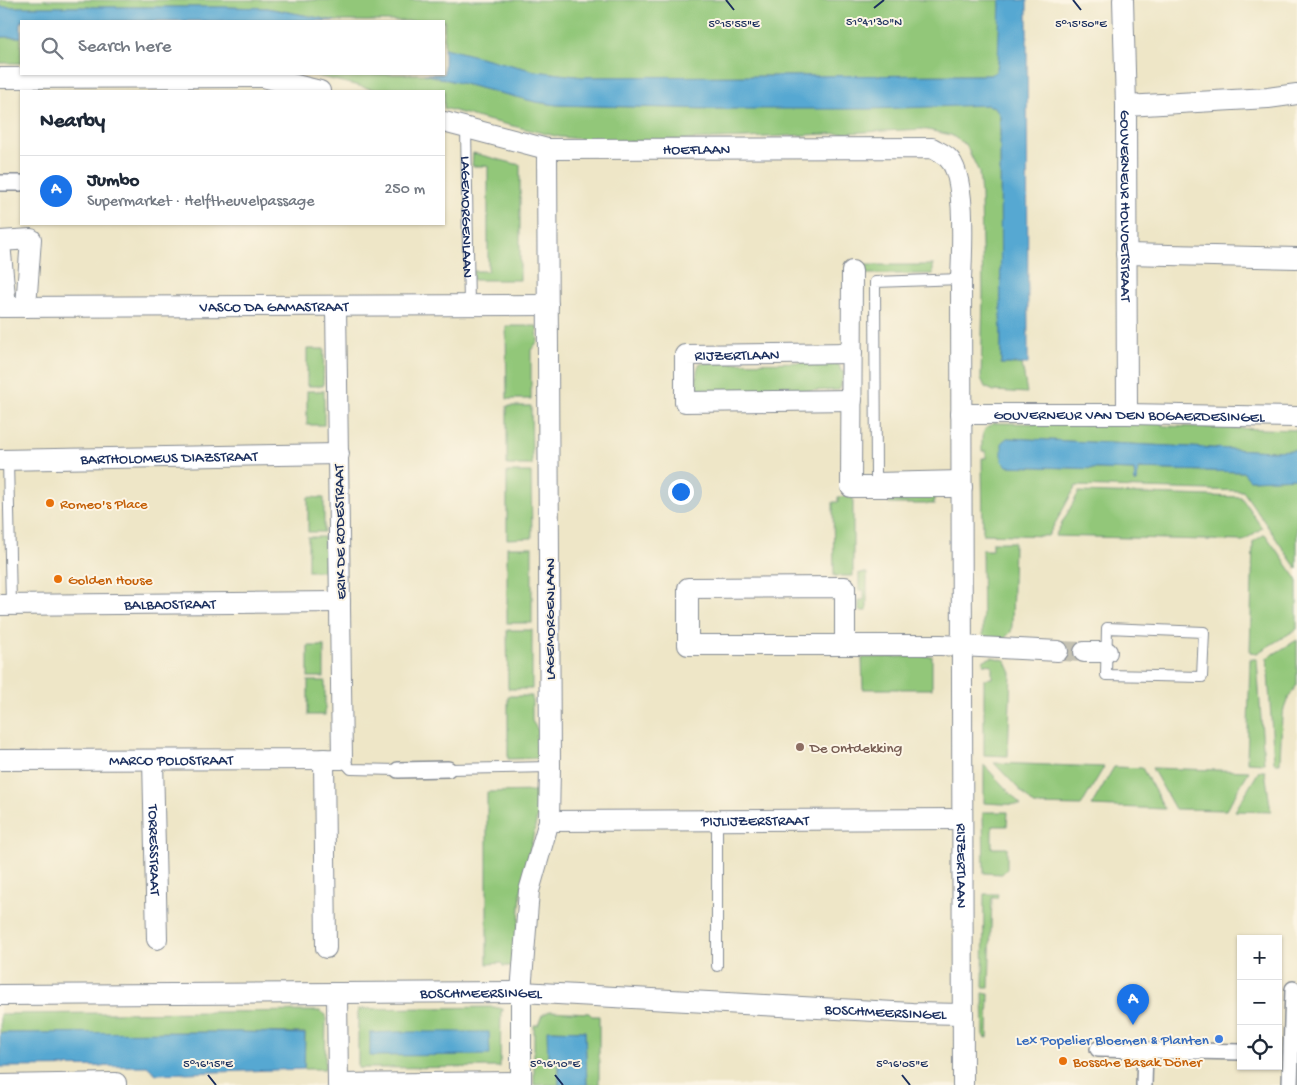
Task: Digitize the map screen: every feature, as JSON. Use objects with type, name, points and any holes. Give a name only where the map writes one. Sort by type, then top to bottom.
[{"type":"street","name":"GOUVERNEUR HOLVOETSTRAAT","points":[[1123,0],[1126,106],[1127,414]]},
{"type":"street","points":[[0,78],[263,77],[316,90]]},
{"type":"street","points":[[1126,106],[1268,98],[1297,94]]},
{"type":"street","name":"HOEFLAAN","points":[[445,122],[547,149],[932,148],[949,158]]},
{"type":"street","name":"LAGEMORGENLAAN","points":[[521,1083],[521,992],[529,891],[549,821],[547,149]]},
{"type":"street","name":"RIJZERTLAAN","points":[[949,158],[957,172],[962,205],[963,1085]]},
{"type":"street","points":[[0,183],[20,183]]},
{"type":"street","points":[[3,308],[0,242],[31,239],[26,307]]},
{"type":"street","points":[[1126,254],[1297,258]]},
{"type":"street","points":[[852,271],[851,487],[962,481]]},
{"type":"street","name":"VASCO DA GAMASTRAAT","points":[[3,308],[548,305]]},
{"type":"street","name":"ERIK DE RODESTRAAT","points":[[326,948],[340,602],[336,306]]},
{"type":"street","name":"RIJZERTLAAN","points":[[852,353],[685,354],[686,402],[852,400]]},
{"type":"street","name":"GOUVERNEUR VAN DEN BOGAERDESINGEL","points":[[961,414],[1297,417]]},
{"type":"street","name":"BARTHOLOMEUS DIAZSTRAAT","points":[[4,460],[338,454]]},
{"type":"street","points":[[846,644],[845,587],[688,588],[688,646],[941,645],[1058,651]]},
{"type":"street","name":"BALBAOSTRAAT","points":[[5,605],[340,602]]},
{"type":"street","points":[[1084,652],[1107,652]]},
{"type":"street","name":"MARCO POLOSTRAAT","points":[[0,760],[333,759]]},
{"type":"street","name":"TORRESSTRAAT","points":[[153,760],[157,939]]},
{"type":"street","points":[[398,770],[448,769]]},
{"type":"street","name":"PIJLIJZERSTRAAT","points":[[549,821],[962,819]]},
{"type":"street","points":[[1290,1085],[1284,1053],[1293,989]]},
{"type":"street","name":"BOSCHMEERSINGEL","points":[[0,995],[521,992],[902,1013],[962,1014]]},
{"type":"street","points":[[337,993],[338,1084],[521,1083]]},
{"type":"street","points":[[1098,1049],[1237,1052]]},
{"type":"street","points":[[1144,1085],[1145,1051]]},
{"type":"street","points":[[0,1085],[116,1083],[116,1085]]},
{"type":"lane","name":"LAGEMORGENLAAN","points":[[466,128],[469,306]]},
{"type":"lane","points":[[961,279],[874,282],[876,478],[962,481]]},
{"type":"lane","points":[[4,460],[5,605]]},
{"type":"lane","points":[[1107,628],[1204,632],[1202,677],[1106,675],[1107,652],[1107,628]]},
{"type":"lane","points":[[333,759],[351,769],[398,770]]},
{"type":"lane","points":[[448,769],[550,767]]},
{"type":"lane","points":[[717,820],[717,966]]},
{"type":"green space","points":[[0,0],[1000,0],[1000,45],[996,72],[990,75],[583,77],[535,71],[445,48],[445,20],[330,20],[267,8],[0,7]]},
{"type":"green space","points":[[0,37],[20,37],[20,63],[0,63]]},
{"type":"green space","points":[[313,75],[428,75],[536,102],[557,105],[713,109],[987,105],[995,107],[1000,116],[1001,364],[1022,364],[1027,393],[994,391],[985,387],[981,378],[983,295],[979,172],[966,145],[951,135],[923,129],[617,142],[560,137],[445,108],[445,90],[376,90]]},
{"type":"green space","points":[[473,153],[520,165],[520,280],[473,280],[473,271],[488,271],[488,166],[472,166]]},
{"type":"green space","points":[[857,265],[933,265],[933,274],[857,274]]},
{"type":"green space","points":[[506,326],[537,326],[538,341],[531,350],[531,399],[507,399]]},
{"type":"green space","points":[[307,349],[324,349],[323,386],[307,386]]},
{"type":"green space","points":[[835,362],[839,365],[841,371],[844,372],[839,390],[702,393],[696,378],[700,363]]},
{"type":"green space","points":[[307,391],[324,391],[324,425],[307,425]]},
{"type":"green space","points":[[507,406],[531,406],[532,465],[507,465]]},
{"type":"green space","points":[[1092,419],[1158,421],[1164,426],[1297,430],[1297,450],[1271,451],[1007,438],[1007,466],[1134,470],[1135,482],[1137,482],[1137,469],[1243,472],[1250,480],[1297,478],[1297,569],[1243,491],[1076,486],[1048,536],[983,534],[982,458],[986,458],[986,451],[982,451],[982,442],[986,428],[994,423],[1087,424]]},
{"type":"green space","points":[[507,472],[531,472],[532,538],[507,539]]},
{"type":"green space","points":[[1079,492],[1241,497],[1262,528],[1243,541],[1055,536]]},
{"type":"green space","points":[[853,496],[853,576],[834,576],[833,502],[838,502],[838,497]]},
{"type":"green space","points":[[889,496],[934,496],[934,504],[889,504]]},
{"type":"green space","points":[[308,497],[324,498],[324,532],[308,532]]},
{"type":"green space","points":[[1265,534],[1297,579],[1297,629],[1257,653],[1250,652],[1253,542]]},
{"type":"green space","points":[[308,537],[324,537],[324,571],[308,571]]},
{"type":"green space","points":[[992,542],[1014,542],[1012,625],[1011,632],[1004,639],[987,639],[983,635],[982,550],[992,550]]},
{"type":"green space","points":[[507,547],[532,547],[532,623],[507,623]]},
{"type":"green space","points":[[859,573],[867,573],[867,611],[859,611],[859,600],[864,600],[864,590],[859,590]]},
{"type":"green space","points":[[507,630],[532,630],[532,689],[508,689]]},
{"type":"green space","points":[[1297,640],[1297,685],[1288,698],[1282,715],[1280,763],[1274,763],[1267,658]]},
{"type":"green space","points":[[308,646],[324,646],[324,677],[308,677]]},
{"type":"green space","points":[[932,656],[932,689],[863,689],[862,658]]},
{"type":"green space","points":[[992,657],[1005,660],[1011,673],[1008,756],[984,755],[984,679],[992,678],[992,665],[983,664],[984,660]]},
{"type":"green space","points":[[1250,659],[1257,659],[1264,763],[1247,762]]},
{"type":"green space","points":[[308,681],[325,681],[325,715],[308,715]]},
{"type":"green space","points":[[508,696],[532,696],[532,721],[540,733],[540,758],[508,759]]},
{"type":"green space","points":[[994,763],[1104,767],[1081,806],[1034,805]]},
{"type":"green space","points":[[984,765],[1021,805],[984,803]]},
{"type":"green space","points":[[1114,767],[1142,768],[1165,809],[1091,806]]},
{"type":"green space","points":[[1152,768],[1249,771],[1226,810],[1175,809]]},
{"type":"green space","points":[[1259,771],[1265,771],[1271,812],[1235,811]]},
{"type":"green space","points":[[540,791],[538,813],[521,893],[516,966],[503,966],[502,963],[487,964],[487,792]]},
{"type":"green space","points":[[983,812],[1008,812],[1007,826],[992,826],[992,848],[1007,848],[1007,869],[1002,874],[984,873]]},
{"type":"green space","points":[[984,894],[998,894],[997,898],[992,898],[989,987],[983,987]]},
{"type":"green space","points":[[983,993],[989,993],[988,1038],[984,1037]]},
{"type":"green space","points":[[494,1007],[503,1009],[501,1011],[500,1067],[358,1068],[358,1009]]},
{"type":"green space","points":[[320,1011],[326,1015],[325,1069],[304,1069],[305,1033],[0,1033],[0,1014]]},
{"type":"green space","points":[[550,1011],[589,1013],[592,1016],[599,1016],[599,1085],[587,1085],[585,1031],[548,1030],[548,1058],[555,1059],[559,1064],[559,1085],[534,1085],[534,1025],[538,1025],[542,1015]]},
{"type":"water","points":[[1000,0],[1027,0],[1028,364],[1001,364],[1000,116],[995,107],[987,105],[870,109],[713,109],[557,105],[536,102],[428,75],[445,75],[445,48],[535,71],[583,77],[990,75],[996,72],[998,64]]},
{"type":"water","points":[[0,7],[267,8],[330,20],[20,20],[20,37],[0,37]]},
{"type":"water","points":[[1007,438],[1271,451],[1297,450],[1297,478],[1250,480],[1243,472],[1138,469],[1137,482],[1135,482],[1134,470],[1007,466],[1002,461],[1002,442]]},
{"type":"water","points":[[547,1030],[585,1031],[587,1085],[559,1085],[559,1064],[555,1059],[548,1058]]},
{"type":"water","points":[[238,1032],[305,1034],[304,1069],[156,1074],[147,1066],[0,1067],[0,1033]]},
{"type":"water","points":[[489,1032],[490,1055],[370,1056],[370,1033]]},
{"type":"tunnel","points":[[1058,651],[1084,652]]},
{"type":"place","name":"Romeo's Place","points":[[50,503]]},
{"type":"place","name":"Golden House","points":[[58,579]]},
{"type":"place","name":"De Ontdekking","points":[[800,747]]},
{"type":"place","name":"Jumbo","points":[[1133,1025]]},
{"type":"place","name":"Lex Popelier Bloemen & Planten","points":[[1219,1039]]},
{"type":"place","name":"Bossche Basak Döner","points":[[1063,1061]]}]
